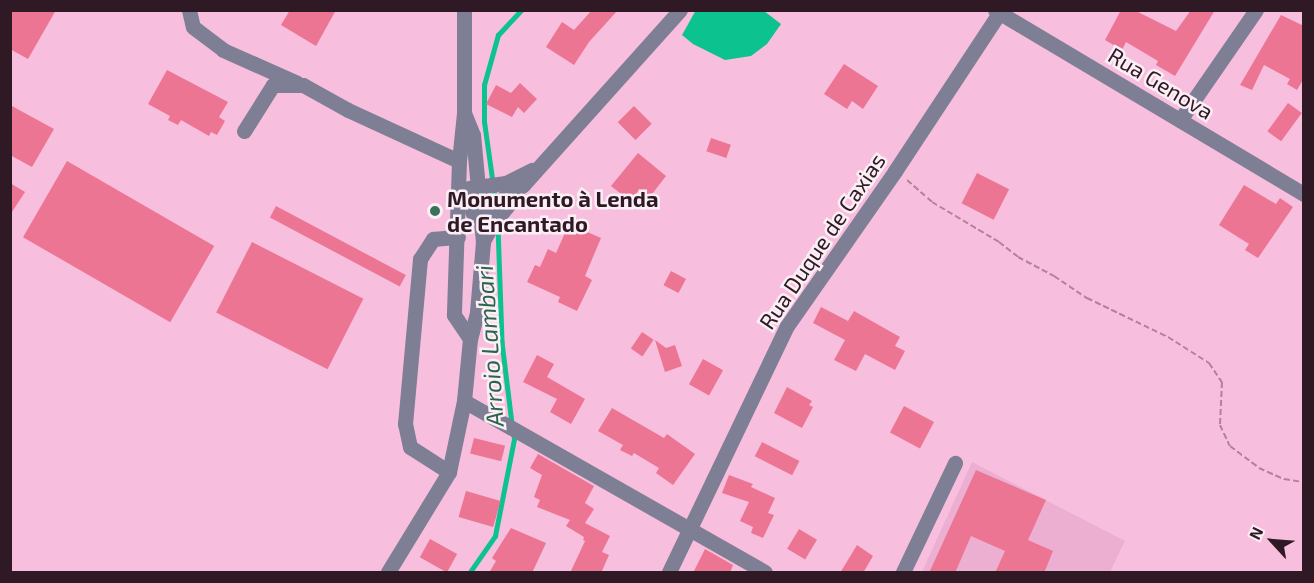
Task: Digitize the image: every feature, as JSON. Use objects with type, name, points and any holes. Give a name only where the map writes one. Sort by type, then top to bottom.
[{"type":"street","points":[[189,10],[193,27],[224,50],[303,85],[348,110],[459,161]]},
{"type":"street","points":[[464,10],[464,113],[459,161],[454,315],[470,339]]},
{"type":"street","points":[[483,242],[506,203],[680,10]]},
{"type":"street","points":[[1180,120],[1256,10]]},
{"type":"street","name":"Rua Genova","points":[[999,11],[1304,194]]},
{"type":"street","name":"Rua Duque de Caxias","points":[[669,573],[787,326],[896,171],[999,11]]},
{"type":"street","points":[[244,131],[273,85],[303,85]]},
{"type":"street","points":[[388,573],[449,472],[464,401],[470,339],[477,312],[483,242],[481,187],[473,135],[464,113]]},
{"type":"street","points":[[459,190],[506,183],[540,166]]},
{"type":"street","points":[[459,212],[482,211],[506,203]]},
{"type":"street","points":[[449,472],[410,447],[405,424],[420,258],[434,239],[458,237]]},
{"type":"street","points":[[464,401],[765,573]]},
{"type":"street","points":[[903,573],[955,463]]},
{"type":"path","points":[[896,171],[932,202],[999,242],[1018,258],[1054,276],[1087,298],[1168,337],[1209,363],[1222,382],[1220,426],[1230,446],[1259,468],[1284,479],[1304,482]]},
{"type":"shaded area","points":[[696,10],[764,11],[781,24],[767,44],[751,56],[725,60],[693,44],[682,35]]},
{"type":"shaded area","points":[[972,462],[1125,541],[1110,572],[922,572]]},
{"type":"building","points":[[10,10],[56,10],[28,59],[10,49]]},
{"type":"building","points":[[290,10],[336,10],[316,46],[281,25]]},
{"type":"building","points":[[592,10],[618,10],[589,42],[574,65],[546,47],[562,22],[574,30]]},
{"type":"building","points":[[1121,10],[1134,10],[1176,31],[1191,10],[1215,10],[1175,76],[1156,65],[1158,61],[1126,42],[1122,50],[1105,40]]},
{"type":"building","points":[[1281,15],[1304,26],[1304,78],[1297,90],[1287,84],[1290,79],[1264,65],[1252,90],[1240,85]]},
{"type":"building","points":[[844,64],[878,86],[863,109],[852,101],[847,109],[824,94]]},
{"type":"building","points":[[167,70],[228,102],[219,117],[225,121],[217,135],[211,132],[209,136],[181,120],[178,125],[168,120],[170,116],[148,104]]},
{"type":"building","points":[[520,83],[537,99],[524,113],[518,107],[512,117],[486,104],[496,85],[511,93]]},
{"type":"building","points":[[1288,103],[1302,113],[1281,141],[1267,131]]},
{"type":"building","points":[[10,105],[54,129],[32,167],[10,155]]},
{"type":"building","points":[[634,106],[652,124],[635,140],[618,122]]},
{"type":"building","points":[[711,138],[731,145],[726,158],[706,151]]},
{"type":"building","points":[[638,153],[666,176],[649,198],[639,190],[630,201],[611,186]]},
{"type":"building","points":[[67,161],[214,246],[170,322],[23,237]]},
{"type":"building","points":[[977,173],[1009,189],[994,220],[962,203]]},
{"type":"building","points":[[10,183],[25,192],[10,215]]},
{"type":"building","points":[[1244,185],[1276,204],[1280,198],[1293,207],[1258,258],[1245,250],[1249,244],[1219,225]]},
{"type":"building","points":[[276,206],[406,275],[400,286],[270,217]]},
{"type":"building","points":[[569,224],[601,238],[585,276],[592,280],[577,311],[558,302],[560,297],[527,282],[535,265],[540,267],[548,249],[556,253]]},
{"type":"building","points":[[252,242],[363,299],[328,369],[216,312]]},
{"type":"building","points":[[671,271],[686,279],[678,293],[663,285]]},
{"type":"building","points":[[821,307],[848,321],[854,311],[900,337],[895,346],[905,351],[895,370],[865,354],[856,371],[834,360],[845,340],[813,323]]},
{"type":"building","points":[[642,332],[654,340],[642,356],[631,349]]},
{"type":"building","points":[[655,340],[666,348],[675,345],[682,366],[665,372]]},
{"type":"building","points":[[537,355],[554,364],[547,377],[585,399],[571,424],[550,412],[557,399],[523,382]]},
{"type":"building","points":[[703,359],[723,370],[709,396],[689,384]]},
{"type":"building","points":[[787,387],[812,401],[809,405],[813,407],[802,428],[774,413]]},
{"type":"building","points":[[904,406],[934,422],[920,448],[890,432]]},
{"type":"building","points":[[612,408],[664,438],[667,434],[695,454],[673,485],[656,473],[659,468],[634,453],[632,456],[620,450],[623,445],[598,431]]},
{"type":"building","points":[[474,438],[505,446],[501,461],[470,454]]},
{"type":"building","points":[[762,442],[799,461],[792,475],[755,456]]},
{"type":"building","points":[[538,454],[594,486],[585,503],[594,509],[585,523],[610,536],[602,552],[609,555],[601,573],[570,573],[585,541],[584,537],[566,526],[570,520],[537,507],[540,500],[534,497],[542,475],[530,468]]},
{"type":"building","points":[[976,470],[1046,500],[1028,540],[1053,551],[1044,573],[995,573],[1005,551],[971,536],[955,573],[929,573]]},
{"type":"building","points":[[729,475],[753,484],[751,487],[775,498],[768,513],[774,515],[763,538],[751,533],[753,527],[740,521],[749,502],[722,493]]},
{"type":"building","points":[[466,491],[501,501],[493,527],[459,517]]},
{"type":"building","points":[[511,528],[546,543],[532,573],[489,573],[496,561],[492,558]]},
{"type":"building","points":[[799,529],[817,540],[805,560],[787,549]]},
{"type":"building","points":[[430,539],[457,554],[447,572],[420,557]]},
{"type":"building","points":[[857,545],[873,556],[863,573],[840,573]]},
{"type":"building","points":[[705,549],[733,565],[730,573],[693,573]]},
{"type":"waterway","name":"Arroio Lambari","points":[[495,200],[484,122],[484,85],[498,35],[521,10]]},
{"type":"waterway","name":"Arroio Lambari","points":[[498,226],[502,342],[512,424]]},
{"type":"waterway","name":"Arroio Lambari","points":[[470,572],[495,536],[514,439],[513,432]]},
{"type":"place","name":"Monumento à Lenda de Encantado","points":[[435,211]]}]
